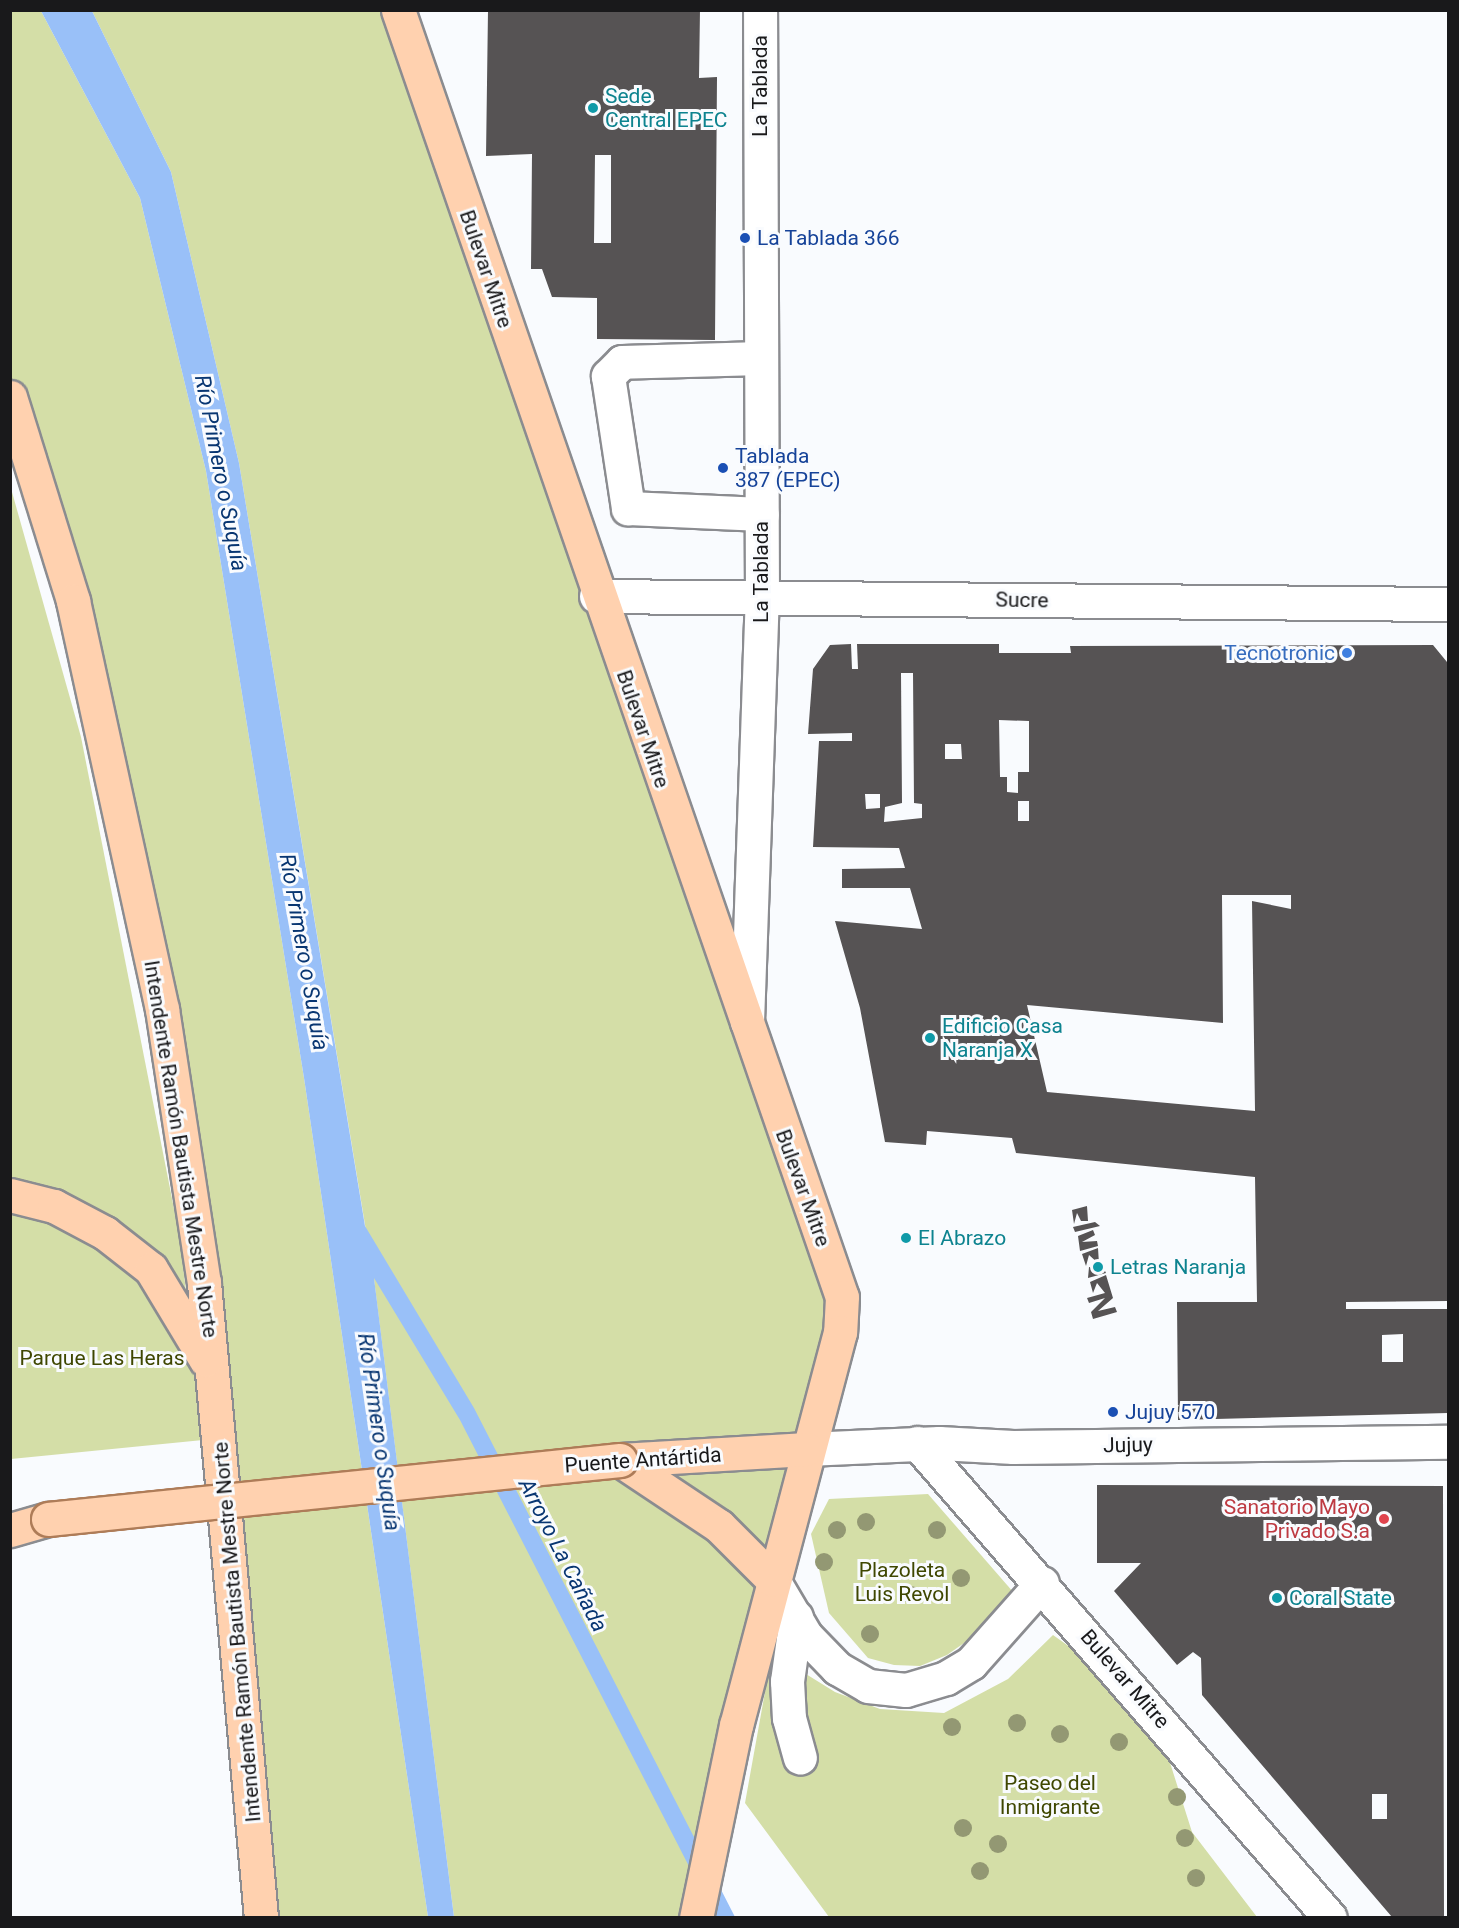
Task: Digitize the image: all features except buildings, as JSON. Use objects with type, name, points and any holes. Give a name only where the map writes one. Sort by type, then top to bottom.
[{"type":"main road","name":"Bulevar Mitre","points":[[398,10],[596,596],[842,1297],[840,1332],[807,1449],[736,1725],[696,1917]]},
{"type":"main road","name":"Intendente Ramón Bautista Mestre Norte","points":[[10,397],[74,601],[162,1009],[214,1375],[261,1917]]},
{"type":"main road","points":[[10,1195],[54,1206],[95,1228],[151,1269],[214,1375]]},
{"type":"main road","name":"Puente Antártida","points":[[48,1519],[620,1460],[807,1449]]},
{"type":"main road","points":[[620,1460],[719,1526],[773,1580]]},
{"type":"main road","points":[[10,1512],[48,1519]]},
{"type":"main road","points":[[10,1530],[48,1519]]},
{"type":"street","name":"La Tablada","points":[[747,1025],[762,598],[759,10]]},
{"type":"street","points":[[761,358],[622,362],[608,376],[628,508],[762,514]]},
{"type":"street","name":"Sucre","points":[[596,596],[1449,604]]},
{"type":"street","name":"Jujuy","points":[[807,1449],[917,1443],[1449,1442]]},
{"type":"street","name":"Bulevar Mitre","points":[[917,1443],[1042,1583],[1330,1917]]},
{"type":"street","points":[[773,1580],[817,1651],[847,1676],[868,1686],[906,1690],[946,1678],[971,1663],[1042,1583]]},
{"type":"street","points":[[796,1617],[787,1681],[789,1718],[800,1758]]},
{"type":"green space","points":[[10,11],[41,11],[140,198],[206,471],[304,1078],[428,1917],[261,1917],[162,1009],[11,397]]},
{"type":"green space","points":[[92,11],[398,11],[842,1297],[696,1917],[454,1917],[374,1279],[239,463],[171,172]]},
{"type":"green space","name":"Parque Las Heras","points":[[10,485],[81,737],[180,1239],[203,1440],[11,1459]]},
{"type":"green space","name":"Plazoleta Luis Revol","points":[[928,1494],[1014,1593],[974,1636],[947,1655],[920,1666],[894,1665],[868,1658],[829,1613],[811,1534],[829,1499]]},
{"type":"green space","name":"Paseo del Inmigrante","points":[[1053,1635],[1112,1677],[1159,1728],[1192,1832],[1257,1917],[829,1917],[745,1803],[772,1653],[835,1692],[880,1709],[944,1713],[1008,1679]]},
{"type":"water","name":"Río Primero o Suquía","points":[[41,11],[92,11],[171,172],[239,463],[365,1226],[474,1408],[735,1917],[715,1917],[460,1420],[374,1278],[454,1917],[428,1917],[304,1078],[206,471],[140,198]]},
{"type":"place","name":"Sede Central EPEC","points":[[593,108]]},
{"type":"place","name":"La Tablada 366","points":[[745,238]]},
{"type":"place","name":"Tablada 387 (EPEC)","points":[[723,468]]},
{"type":"place","name":"Tecnotronic","points":[[1347,653]]},
{"type":"place","name":"Edificio Casa Naranja X","points":[[930,1038]]},
{"type":"place","name":"El Abrazo","points":[[906,1238]]},
{"type":"place","name":"Letras Naranja","points":[[1098,1267]]},
{"type":"place","name":"Jujuy 570","points":[[1113,1412]]},
{"type":"place","name":"Sanatorio Mayo Privado S.a","points":[[1384,1519]]},
{"type":"place","name":"Coral State","points":[[1277,1598]]},
{"type":"water label","name":"Arroyo La Cañada","points":[[563,1555]]}]
